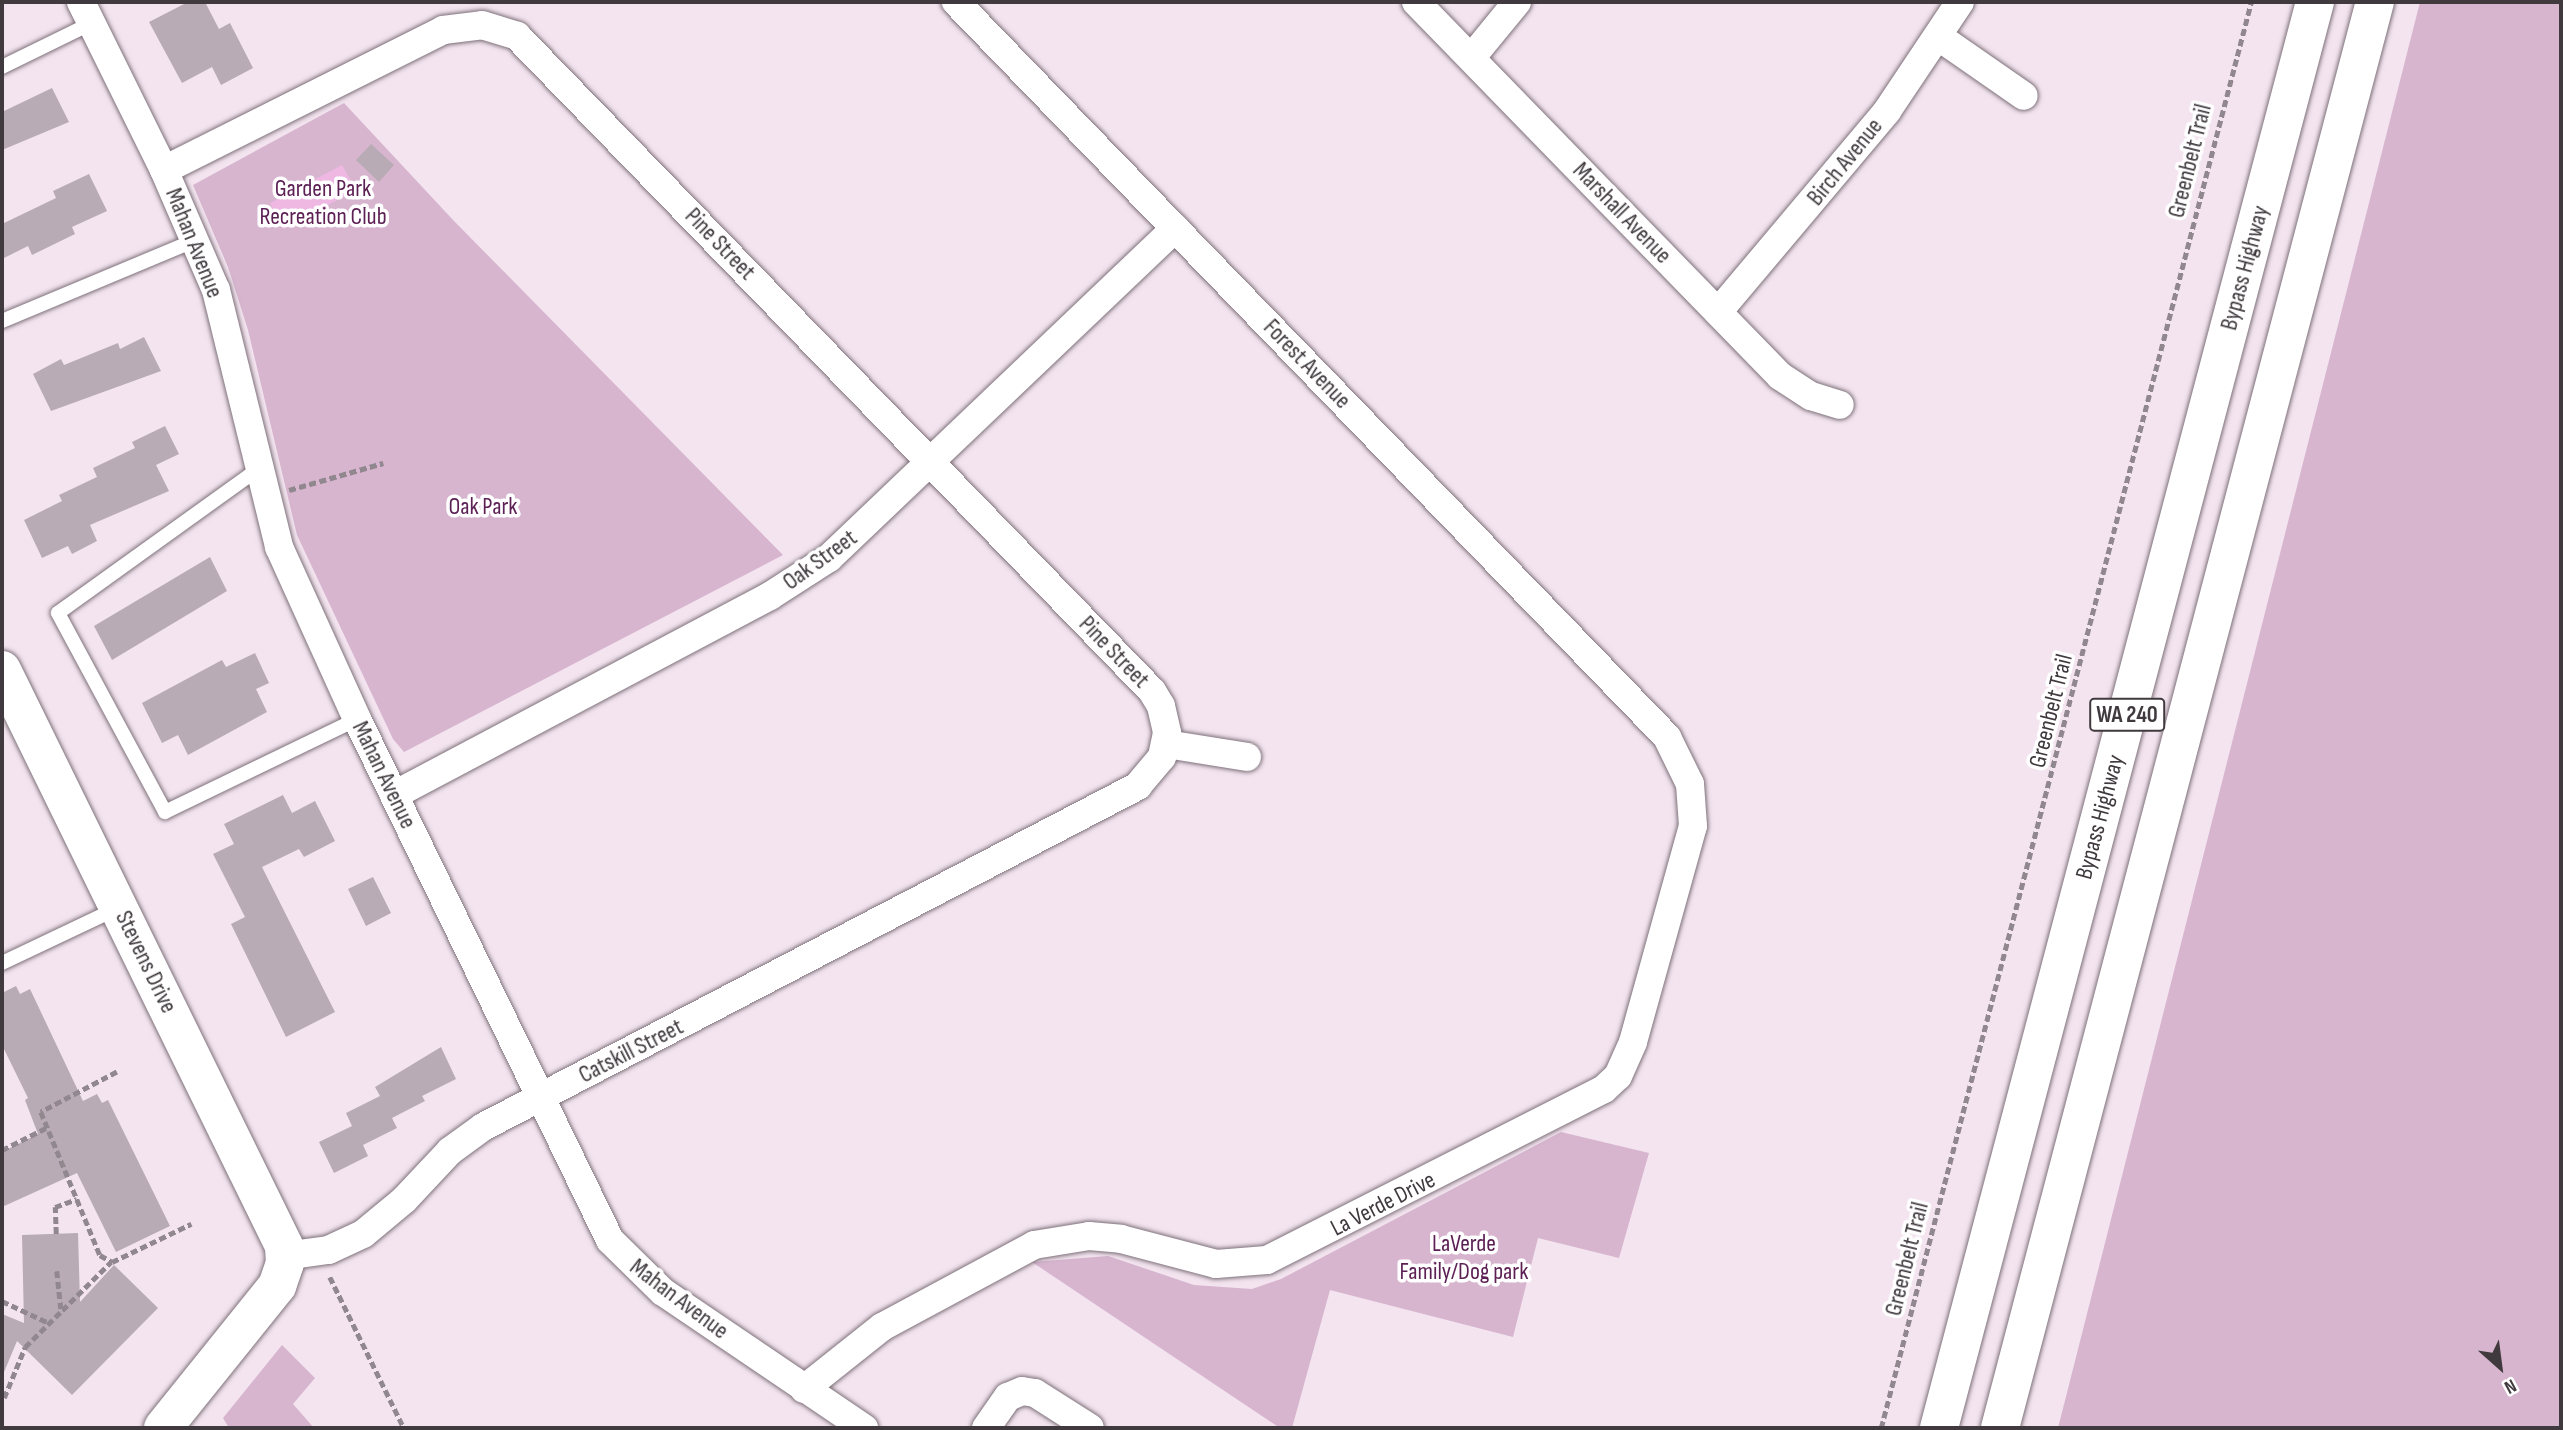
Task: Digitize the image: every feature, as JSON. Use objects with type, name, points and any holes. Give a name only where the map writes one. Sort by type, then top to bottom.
[{"type":"main road","name":"Bypass Highway","points":[[1939,1428],[2315,2]]},
{"type":"main road","name":"WA 240","points":[[2000,1428],[2375,2]]},
{"type":"main road","name":"Stevens Drive","points":[[2,670],[274,1223],[285,1256]]},
{"type":"main road","points":[[163,1428],[269,1299],[284,1272],[285,1256]]},
{"type":"street","name":"Forest Avenue","points":[[956,2],[1657,726]]},
{"type":"street","name":"Marshall Avenue","points":[[1416,2],[1780,376],[1811,396],[1840,405]]},
{"type":"street","points":[[1472,57],[1517,2]]},
{"type":"street","name":"Birch Avenue","points":[[1718,312],[1887,110],[1939,37],[1960,2]]},
{"type":"street","name":"Mahan Avenue","points":[[87,12],[164,170],[216,290],[257,470],[279,547],[357,719],[593,1208],[628,1263],[663,1292],[864,1428]]},
{"type":"street","name":"Pine Street","points":[[164,170],[443,30],[460,26],[500,28],[530,48],[1152,691],[1166,721],[1166,744]]},
{"type":"street","points":[[1939,37],[2024,96]]},
{"type":"street","name":"Oak Street","points":[[394,795],[799,579],[859,532],[1175,228]]},
{"type":"street","name":"La Verde Drive","points":[[804,1388],[882,1326],[1034,1245],[1089,1236],[1121,1239],[1216,1264],[1267,1260],[1604,1089],[1618,1076],[1637,1031],[1693,826],[1693,796],[1686,770],[1657,726]]},
{"type":"street","points":[[1166,744],[1247,757]]},
{"type":"street","name":"Catskill Street","points":[[285,1256],[328,1250],[374,1227],[466,1138],[1138,786],[1155,769],[1166,744]]},
{"type":"street","points":[[986,1428],[1008,1397],[1022,1391],[1035,1393],[1090,1428]]},
{"type":"lane","points":[[2,67],[87,12]]},
{"type":"lane","points":[[2,321],[196,240]]},
{"type":"lane","points":[[257,470],[58,613],[165,812],[357,719]]},
{"type":"lane","points":[[2,963],[120,907]]},
{"type":"path","name":"Greenbelt Trail","points":[[1881,1428],[2250,2]]},
{"type":"path","points":[[284,492],[383,463]]},
{"type":"path","points":[[97,1274],[100,1255],[41,1112],[117,1072]]},
{"type":"path","points":[[2,1150],[46,1129]]},
{"type":"path","points":[[56,1234],[55,1207],[77,1199]]},
{"type":"path","points":[[4,1398],[25,1347],[97,1274],[112,1262],[191,1224]]},
{"type":"path","points":[[100,1255],[112,1262]]},
{"type":"path","points":[[57,1271],[62,1310]]},
{"type":"path","points":[[330,1277],[404,1428]]},
{"type":"path","points":[[2,1301],[49,1323]]},
{"type":"green space","points":[[2420,2],[2561,2],[2561,1428],[2058,1428]]},
{"type":"green space","name":"Oak Park","points":[[344,103],[454,221],[783,555],[404,752],[393,739],[297,535],[248,330],[228,267],[193,185]]},
{"type":"green space","name":"LaVerde Family/Dog park","points":[[1561,1132],[1649,1153],[1619,1258],[1538,1238],[1513,1337],[1330,1290],[1292,1428],[1280,1428],[1032,1262],[1108,1256],[1194,1285],[1252,1289],[1281,1279]]},
{"type":"green space","points":[[282,1345],[315,1378],[293,1404],[314,1428],[229,1428],[223,1418]]},
{"type":"shaded area","points":[[342,165],[356,190],[283,229],[270,203]]},
{"type":"building","points":[[188,2],[205,2],[219,29],[230,23],[253,68],[221,85],[212,67],[182,83],[149,22]]},
{"type":"building","points":[[52,88],[69,122],[2,150],[2,112]]},
{"type":"building","points":[[371,144],[394,165],[379,182],[356,160]]},
{"type":"building","points":[[89,174],[107,211],[72,227],[75,234],[32,255],[28,246],[2,259],[2,224],[56,198],[53,191]]},
{"type":"building","points":[[144,337],[161,371],[51,411],[33,374],[61,359],[64,365],[118,343],[120,349]]},
{"type":"building","points":[[165,426],[179,454],[156,465],[169,491],[90,525],[97,541],[72,554],[68,546],[42,558],[24,520],[62,501],[59,495],[97,477],[93,468],[135,448],[132,442]]},
{"type":"building","points":[[210,557],[227,591],[112,660],[94,626]]},
{"type":"building","points":[[255,653],[269,683],[256,689],[267,712],[188,755],[178,735],[162,743],[142,703],[222,660],[226,667]]},
{"type":"building","points":[[283,795],[292,813],[315,801],[335,841],[304,857],[299,849],[262,867],[335,1012],[286,1037],[231,924],[245,917],[213,854],[234,844],[224,824]]},
{"type":"building","points":[[373,877],[391,913],[366,926],[348,889]]},
{"type":"building","points":[[16,986],[20,994],[30,989],[83,1101],[97,1094],[102,1103],[108,1100],[170,1226],[116,1252],[77,1173],[2,1207],[2,1152],[38,1134],[25,1100],[28,1098],[2,1045],[2,993]]},
{"type":"building","points":[[441,1047],[456,1079],[422,1096],[425,1101],[392,1118],[397,1128],[363,1145],[368,1156],[334,1173],[319,1142],[352,1126],[346,1113],[380,1096],[375,1087]]},
{"type":"building","points":[[78,1233],[80,1302],[114,1265],[158,1308],[72,1395],[17,1341],[2,1377],[2,1314],[24,1323],[22,1235]]},
{"type":"park label","name":"Garden Park Recreation Club","points":[[323,203]]}]
